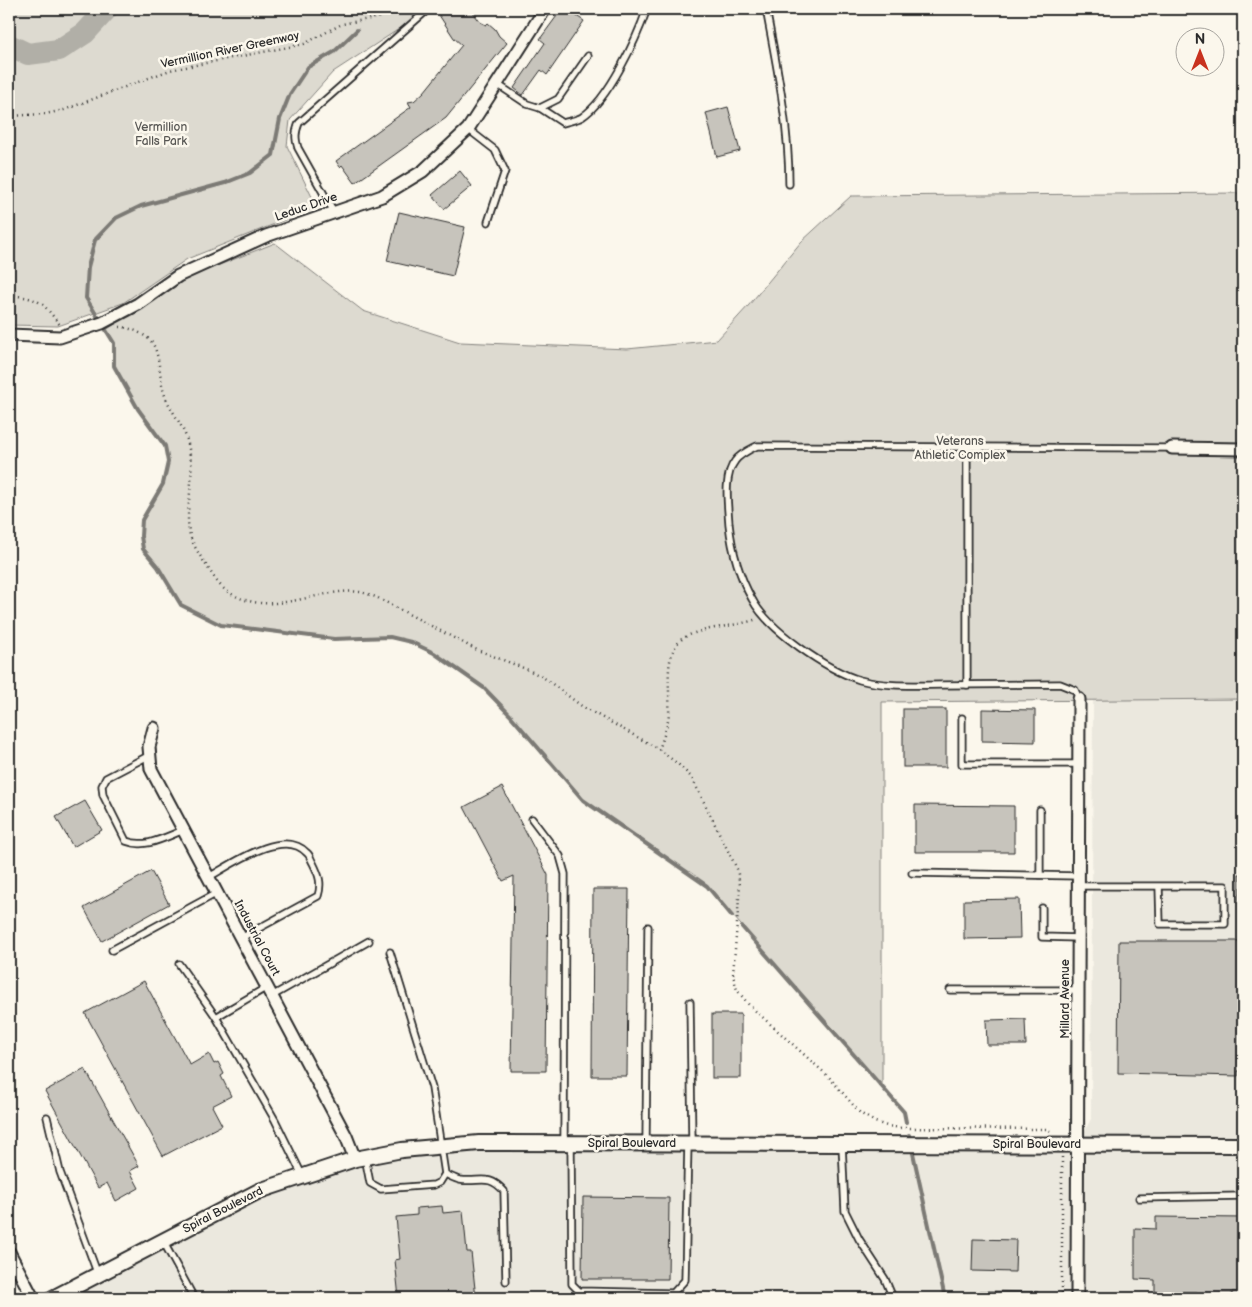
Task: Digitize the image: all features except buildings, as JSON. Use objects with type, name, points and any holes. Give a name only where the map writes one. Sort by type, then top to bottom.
[{"type":"street","name":"Leduc Drive","points":[[9,334],[60,337],[102,323],[138,304],[178,276],[266,236],[382,196],[423,171],[468,129],[546,9]]},
{"type":"street","points":[[1172,448],[1243,449]]},
{"type":"street","name":"Millard Avenue","points":[[1077,1298],[1079,699]]},
{"type":"street","name":"Industrial Court","points":[[154,728],[149,748],[151,769],[346,1136],[360,1158]]},
{"type":"street","name":"Spiral Boulevard","points":[[53,1298],[259,1191],[360,1158],[402,1150],[479,1143],[1243,1145]]},
{"type":"street","points":[[9,1252],[34,1298]]},
{"type":"lane","points":[[497,84],[527,104],[540,108],[563,122],[581,118],[603,96],[636,40],[647,9]]},
{"type":"lane","points":[[766,9],[778,70],[789,152],[788,184]]},
{"type":"lane","points":[[334,212],[298,148],[296,132],[299,123],[425,12]]},
{"type":"lane","points":[[540,108],[558,98],[588,56]]},
{"type":"lane","points":[[468,129],[496,150],[505,171],[488,222]]},
{"type":"lane","points":[[1079,699],[1075,690],[1060,684],[892,685],[860,680],[826,666],[798,646],[765,616],[753,601],[741,576],[732,550],[728,488],[729,472],[735,461],[757,446],[1172,448]]},
{"type":"lane","points":[[967,447],[967,685]]},
{"type":"lane","points":[[962,718],[962,764],[1079,764]]},
{"type":"lane","points":[[150,756],[106,778],[102,786],[103,795],[126,841],[135,845],[146,844],[184,830]]},
{"type":"lane","points":[[1040,810],[1040,875]]},
{"type":"lane","points":[[532,819],[560,856],[565,874],[568,1143],[572,1284],[579,1291],[673,1293],[685,1280],[690,1143],[690,1002]]},
{"type":"lane","points":[[209,877],[268,846],[293,844],[307,852],[319,876],[321,887],[318,896],[241,938]]},
{"type":"lane","points":[[912,873],[1040,875],[1079,881],[1159,886],[1225,886],[1225,924],[1160,924],[1159,886]]},
{"type":"lane","points":[[112,950],[217,893]]},
{"type":"lane","points":[[1042,908],[1042,937],[1079,938]]},
{"type":"lane","points":[[646,1143],[648,927]]},
{"type":"lane","points":[[216,1017],[370,941]]},
{"type":"lane","points":[[360,1158],[370,1183],[381,1189],[434,1185],[440,1182],[445,1174],[432,1088],[390,952]]},
{"type":"lane","points":[[179,964],[216,1017],[275,1120],[303,1177]]},
{"type":"lane","points":[[950,990],[1079,990]]},
{"type":"lane","points":[[46,1117],[60,1172],[98,1275]]},
{"type":"lane","points":[[842,1144],[845,1211],[859,1239],[885,1279],[893,1298]]},
{"type":"lane","points":[[445,1174],[459,1180],[487,1180],[496,1183],[504,1191],[506,1281]]},
{"type":"lane","points":[[1139,1198],[1243,1196]]},
{"type":"lane","points":[[163,1241],[194,1298]]},
{"type":"path","name":"Vermillion River Greenway","points":[[9,116],[45,114],[64,110],[170,70],[304,44],[342,24],[380,17],[396,9]]},
{"type":"path","points":[[9,295],[39,301],[49,309],[64,330]]},
{"type":"path","points":[[113,328],[124,327],[139,332],[151,342],[157,357],[163,391],[186,436],[192,480],[188,510],[189,532],[201,557],[217,581],[229,593],[249,601],[270,603],[346,592],[362,592],[475,648],[543,677],[583,707],[659,750],[678,764],[692,778],[738,869],[740,885],[733,975],[738,990],[749,1005],[829,1077],[860,1113],[875,1122],[901,1128],[1046,1129],[1061,1137],[1063,1169],[1062,1298]]},
{"type":"path","points":[[659,750],[669,713],[668,691],[672,653],[682,639],[702,631],[733,626],[765,616]]},
{"type":"shaded area","points":[[1093,698],[1243,699],[1243,1298],[53,1298],[259,1191],[401,1150],[1078,1144],[1091,1119]]},
{"type":"green space","name":"Vermillion Falls Park","points":[[9,9],[424,9],[425,12],[333,72],[290,120],[287,146],[317,207],[187,259],[123,303],[58,326],[9,325]]},
{"type":"green space","name":"Veterans Athletic Complex","points":[[1243,193],[1243,699],[882,702],[882,1087],[707,886],[583,800],[510,715],[484,688],[434,653],[411,642],[390,637],[334,639],[221,625],[181,605],[158,567],[143,549],[141,536],[142,520],[163,484],[168,462],[165,446],[138,409],[114,366],[114,343],[106,330],[184,279],[275,243],[363,311],[460,342],[627,349],[717,340],[749,305],[801,242],[851,196]]},
{"type":"waterway","points":[[9,45],[28,54],[59,50],[85,33],[107,9]]},
{"type":"waterway","points":[[362,14],[364,9]]},
{"type":"waterway","points":[[357,30],[334,52],[308,67],[290,94],[280,119],[273,155],[250,173],[225,183],[141,206],[116,218],[95,240],[88,267],[86,298],[114,343],[114,366],[138,409],[165,446],[168,462],[163,484],[142,520],[141,536],[143,549],[158,567],[181,605],[221,625],[334,639],[390,637],[411,642],[434,653],[484,688],[510,715],[583,800],[707,886],[732,916]]},
{"type":"waterway","points":[[742,927],[904,1112],[906,1122]]},
{"type":"waterway","points":[[909,1135],[945,1298]]}]
